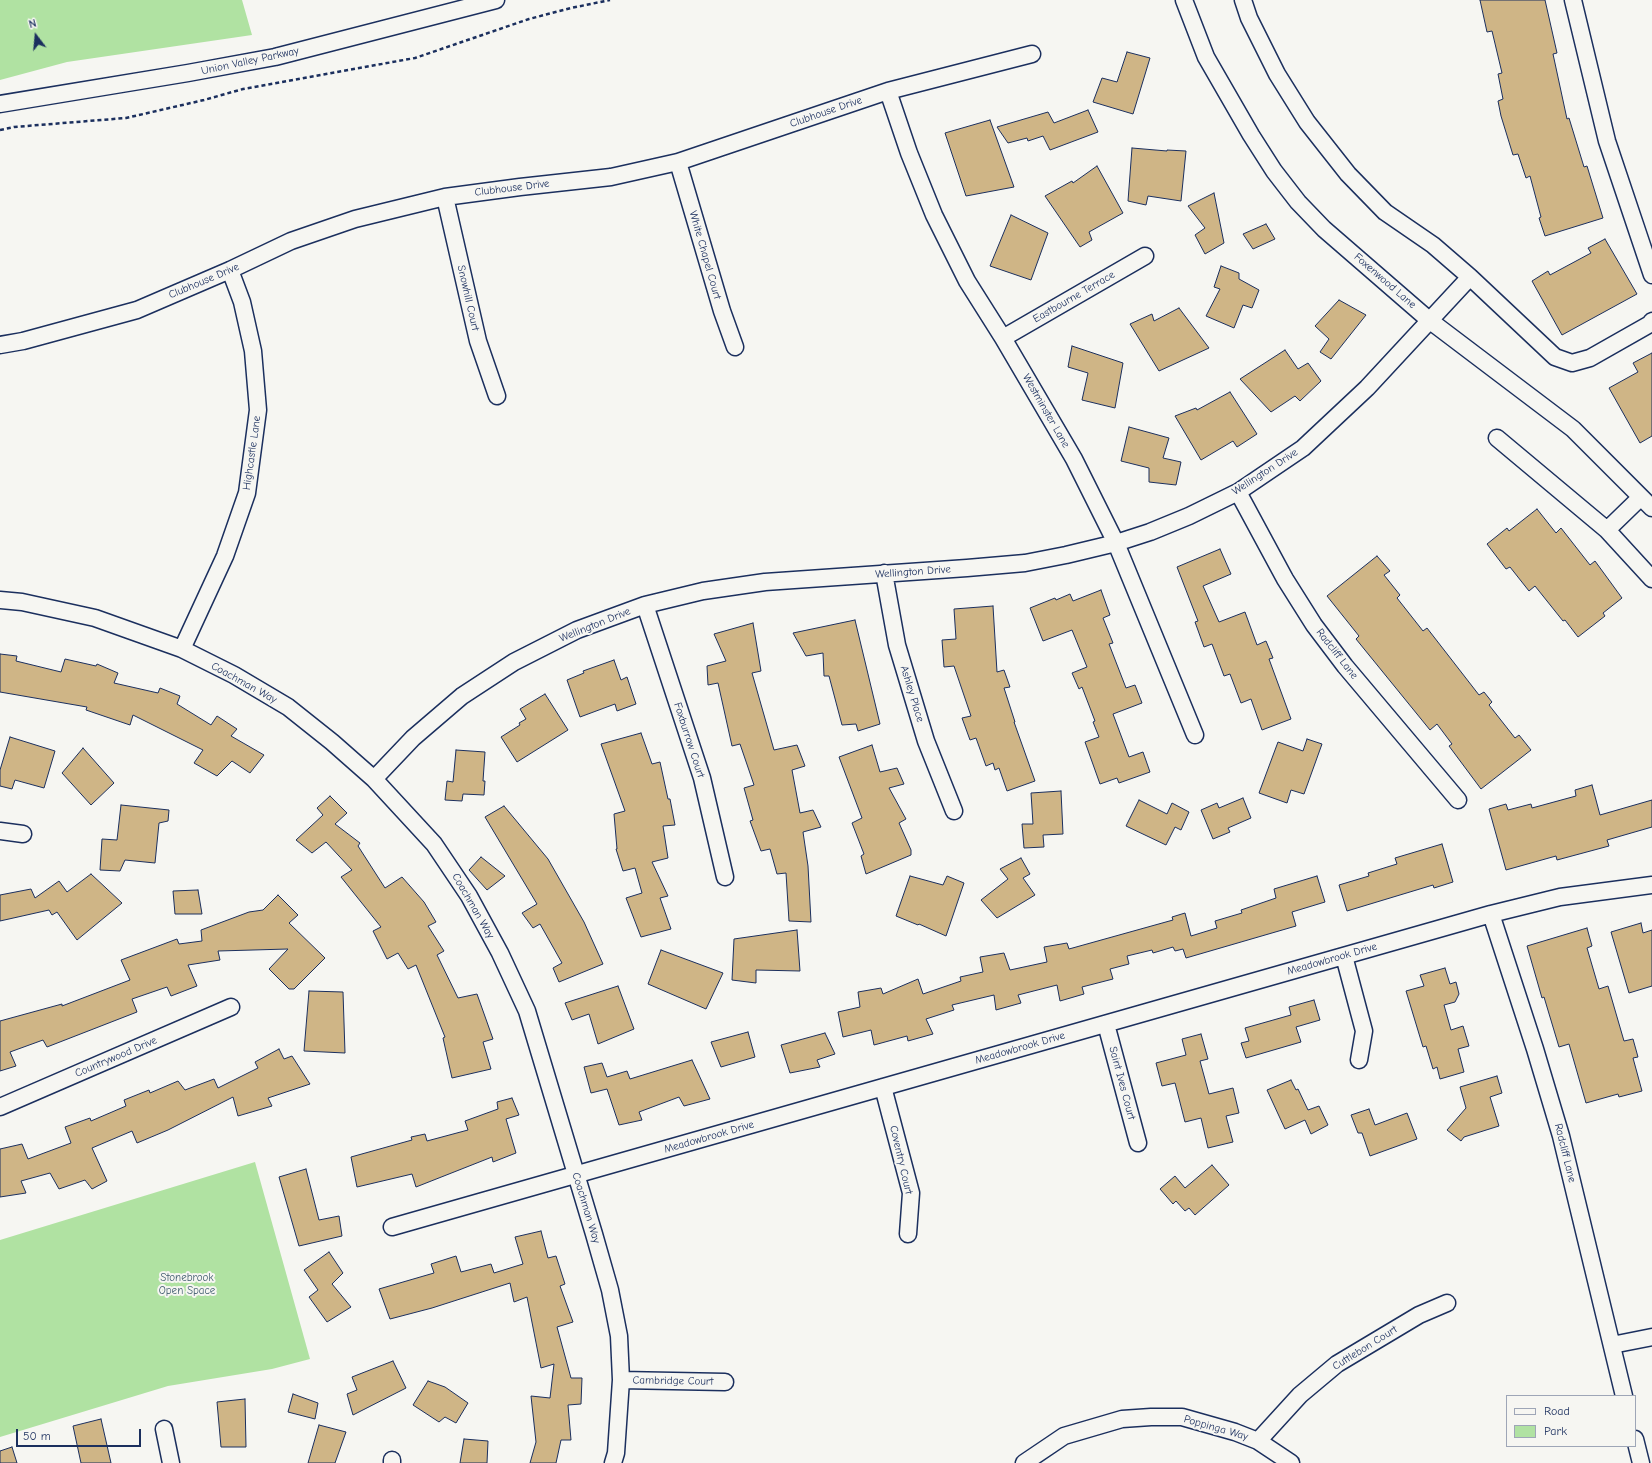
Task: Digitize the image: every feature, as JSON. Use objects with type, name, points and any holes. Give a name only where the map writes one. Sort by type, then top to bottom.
[{"type":"street","name":"Union Valley Parkway","points":[[0,104],[275,57],[496,0]]},
{"type":"street","name":"Foxenwood Lane","points":[[1184,0],[1206,57],[1251,135],[1274,171],[1298,202],[1324,229],[1429,320],[1573,429],[1647,502]]},
{"type":"street","points":[[1243,0],[1249,18],[1277,74],[1307,122],[1348,174],[1385,212],[1432,245],[1470,277],[1555,358],[1572,363],[1590,358],[1650,324],[1652,321]]},
{"type":"street","points":[[1573,0],[1607,141],[1652,275]]},
{"type":"street","name":"Clubhouse Drive","points":[[0,345],[23,341],[137,310],[230,270],[291,241],[355,219],[445,197],[611,177],[678,162],[888,91],[1032,54]]},
{"type":"street","name":"Westminster Lane","points":[[888,91],[909,153],[934,215],[966,281],[1003,338],[1074,459],[1116,543],[1195,735]]},
{"type":"street","name":"White Chapel Court","points":[[678,162],[734,348]]},
{"type":"street","name":"Snowhill Court","points":[[445,197],[478,340],[497,396]]},
{"type":"street","name":"Eastbourne Terrace","points":[[1003,338],[1145,256]]},
{"type":"street","name":"Highcastle Lane","points":[[182,649],[225,556],[247,493],[258,410],[253,351],[242,302],[230,270]]},
{"type":"street","name":"Wellington Drive","points":[[374,779],[413,738],[434,719],[462,696],[514,662],[577,630],[645,605],[703,591],[757,583],[1025,563],[1116,543],[1150,532],[1238,492],[1303,448],[1367,388],[1470,277]]},
{"type":"street","points":[[1497,438],[1607,530],[1652,579]]},
{"type":"street","name":"Radcliff Lane","points":[[1238,492],[1285,579],[1314,625],[1345,666],[1458,800]]},
{"type":"street","points":[[1607,530],[1647,502]]},
{"type":"street","name":"Ashley Place","points":[[884,573],[897,645],[926,741],[954,811]]},
{"type":"street","name":"Coachman Way","points":[[0,600],[22,602],[95,618],[182,649],[234,675],[288,707],[332,742],[374,779],[434,844],[469,896],[500,953],[527,1011],[610,1290],[619,1336],[621,1380],[616,1453],[613,1463]]},
{"type":"street","name":"Foxburrow Court","points":[[645,605],[702,778],[725,877]]},
{"type":"street","points":[[0,831],[23,834]]},
{"type":"street","name":"Meadowbrook Drive","points":[[392,1227],[1491,914],[1560,897],[1652,884]]},
{"type":"street","name":"Radcliff Lane","points":[[1491,914],[1535,1049],[1561,1136],[1624,1395]]},
{"type":"street","points":[[1344,956],[1364,1031],[1360,1060]]},
{"type":"street","name":"Countrywood Drive","points":[[0,1107],[231,1007]]},
{"type":"street","name":"Saint Ives Court","points":[[1106,1024],[1138,1143]]},
{"type":"street","name":"Coventry Court","points":[[884,1087],[911,1193],[908,1234]]},
{"type":"street","name":"Cuttlebon Court","points":[[1258,1441],[1300,1395],[1337,1364],[1412,1319],[1447,1303]]},
{"type":"street","points":[[1612,1345],[1652,1337]]},
{"type":"street","name":"Cambridge Court","points":[[621,1380],[725,1382]]},
{"type":"street","name":"Poppinga Way","points":[[1029,1462],[1064,1436],[1122,1419],[1182,1417],[1210,1424],[1258,1441],[1291,1463]]},
{"type":"street","points":[[164,1429],[171,1463]]},
{"type":"street","points":[[1636,1443],[1641,1463]]},
{"type":"path","points":[[0,130],[14,127],[126,118],[204,100],[243,89],[414,58],[529,19],[610,0]]},
{"type":"green space","points":[[0,0],[242,0],[252,35],[67,62],[0,80]]},
{"type":"green space","name":"Stonebrook Open Space","points":[[255,1162],[310,1359],[272,1369],[168,1386],[0,1437],[0,1240]]},
{"type":"building","points":[[1480,0],[1545,0],[1557,53],[1553,54],[1567,119],[1569,118],[1584,167],[1587,166],[1603,218],[1545,236],[1539,218],[1541,217],[1530,176],[1526,178],[1518,154],[1513,155],[1501,116],[1498,101],[1503,99],[1498,74],[1502,73],[1492,31],[1487,32]]},
{"type":"building","points":[[1127,52],[1150,58],[1133,114],[1093,102],[1102,78],[1117,82]]},
{"type":"building","points":[[1088,110],[1098,132],[1050,150],[1043,136],[1028,141],[1027,138],[1008,143],[997,127],[1048,112],[1054,123]]},
{"type":"building","points":[[990,120],[1014,187],[966,196],[945,133]]},
{"type":"building","points":[[1132,148],[1186,151],[1181,201],[1148,196],[1146,205],[1128,201]]},
{"type":"building","points":[[1097,166],[1123,213],[1089,232],[1092,240],[1080,247],[1045,196],[1072,181],[1073,183]]},
{"type":"building","points":[[1214,193],[1224,243],[1205,254],[1195,235],[1205,228],[1188,206]]},
{"type":"building","points":[[1011,215],[1048,233],[1031,280],[990,266]]},
{"type":"building","points":[[1266,224],[1275,239],[1253,249],[1243,234]]},
{"type":"building","points":[[1605,239],[1637,294],[1562,335],[1532,281],[1548,271],[1550,275],[1591,253],[1588,248]]},
{"type":"building","points":[[1221,266],[1239,273],[1239,279],[1259,290],[1252,308],[1243,305],[1234,328],[1206,316],[1220,289],[1214,287]]},
{"type":"building","points":[[1339,300],[1366,315],[1331,359],[1320,352],[1329,339],[1315,326]]},
{"type":"building","points":[[1179,308],[1209,348],[1159,371],[1130,324],[1152,314],[1154,321]]},
{"type":"building","points":[[1072,346],[1123,363],[1115,408],[1082,400],[1088,373],[1068,367]]},
{"type":"building","points":[[1285,350],[1298,369],[1308,363],[1321,381],[1300,401],[1295,396],[1271,412],[1240,379]]},
{"type":"building","points":[[1652,353],[1652,436],[1640,443],[1609,388],[1638,372],[1633,363]]},
{"type":"building","points":[[1230,392],[1257,434],[1237,447],[1233,441],[1201,460],[1175,416],[1196,408],[1197,410]]},
{"type":"building","points":[[1129,427],[1169,438],[1163,458],[1181,462],[1176,485],[1149,482],[1149,468],[1121,461]]},
{"type":"building","points":[[1537,509],[1556,533],[1561,528],[1590,565],[1595,561],[1622,598],[1603,613],[1605,616],[1578,637],[1535,586],[1529,591],[1510,567],[1506,569],[1487,544],[1507,528],[1509,531]]},
{"type":"building","points":[[1220,549],[1231,574],[1203,586],[1219,622],[1245,612],[1257,645],[1266,641],[1273,658],[1269,659],[1291,719],[1262,730],[1251,699],[1241,703],[1230,674],[1224,676],[1212,644],[1204,647],[1195,622],[1198,621],[1177,567]]},
{"type":"building","points":[[1377,556],[1390,571],[1384,575],[1400,595],[1397,598],[1423,631],[1427,628],[1479,695],[1484,692],[1492,702],[1489,705],[1515,738],[1519,735],[1531,750],[1481,789],[1449,746],[1452,744],[1437,724],[1430,730],[1356,639],[1359,636],[1327,596]]},
{"type":"building","points":[[1101,590],[1110,615],[1103,618],[1113,643],[1109,644],[1126,688],[1135,685],[1142,703],[1113,714],[1129,757],[1143,752],[1150,772],[1119,783],[1117,778],[1100,784],[1085,742],[1099,737],[1093,722],[1095,721],[1082,687],[1079,689],[1072,673],[1087,667],[1072,630],[1043,641],[1030,608],[1070,594],[1073,601]]},
{"type":"building","points":[[993,606],[997,672],[1004,670],[1010,687],[1004,688],[1014,722],[1035,781],[1007,791],[999,768],[995,770],[993,763],[986,766],[976,738],[970,740],[962,718],[971,716],[954,666],[944,667],[942,640],[956,639],[954,609]]},
{"type":"building","points":[[855,620],[880,724],[858,731],[856,724],[842,725],[829,676],[824,676],[823,653],[806,656],[793,633]]},
{"type":"building","points":[[753,623],[761,671],[752,673],[774,750],[797,745],[805,766],[792,770],[800,813],[813,810],[821,827],[803,832],[808,866],[811,922],[789,921],[786,873],[777,874],[770,849],[761,851],[750,821],[753,820],[744,788],[754,785],[740,744],[732,746],[718,683],[708,685],[707,666],[726,661],[714,634]]},
{"type":"building","points":[[0,654],[17,656],[16,661],[61,672],[65,659],[96,666],[97,664],[118,673],[114,683],[158,693],[160,688],[180,696],[177,704],[211,725],[217,716],[237,729],[231,736],[264,755],[250,773],[232,761],[217,776],[194,763],[203,750],[133,715],[130,725],[86,710],[87,707],[0,692]]},
{"type":"building","points":[[614,660],[621,680],[627,677],[636,704],[617,711],[615,704],[580,717],[567,680],[584,673],[583,671]]},
{"type":"building","points":[[545,694],[568,730],[517,762],[501,737],[520,725],[519,723],[526,719],[520,709]]},
{"type":"building","points":[[641,733],[652,764],[660,762],[675,825],[663,826],[668,858],[652,862],[668,896],[660,898],[671,929],[641,937],[626,898],[642,893],[635,868],[623,871],[616,849],[614,814],[625,811],[601,744]]},
{"type":"building","points":[[10,737],[55,751],[44,788],[15,780],[12,789],[0,786],[0,770]]},
{"type":"building","points":[[1307,739],[1322,744],[1304,794],[1291,790],[1287,803],[1259,793],[1278,742],[1303,751]]},
{"type":"building","points":[[872,745],[880,772],[897,768],[904,784],[889,788],[906,819],[899,823],[911,850],[911,855],[866,874],[861,856],[864,854],[852,823],[862,818],[839,757]]},
{"type":"building","points":[[83,748],[114,783],[91,805],[62,773]]},
{"type":"building","points":[[456,750],[485,752],[483,781],[485,781],[484,795],[463,794],[462,801],[445,800],[447,781],[453,782]]},
{"type":"building","points":[[1592,785],[1600,815],[1652,800],[1652,827],[1607,840],[1609,846],[1557,860],[1556,856],[1506,870],[1489,809],[1506,804],[1508,810],[1531,804],[1532,808],[1576,796],[1575,790]]},
{"type":"building","points":[[1061,791],[1063,834],[1043,835],[1044,847],[1024,848],[1022,824],[1033,824],[1031,793]]},
{"type":"building","points":[[330,796],[347,813],[335,824],[360,843],[358,846],[385,888],[402,877],[424,902],[436,922],[428,926],[444,951],[437,955],[458,998],[477,994],[493,1039],[483,1042],[491,1069],[452,1078],[443,1038],[445,1037],[416,965],[408,969],[398,953],[387,959],[373,931],[381,927],[341,877],[352,870],[326,842],[312,853],[296,840],[323,815],[317,808]]},
{"type":"building","points":[[1243,798],[1251,818],[1228,828],[1230,832],[1213,839],[1201,810],[1217,803],[1219,808]]},
{"type":"building","points":[[1139,800],[1167,814],[1172,803],[1189,812],[1181,830],[1175,827],[1166,845],[1126,826]]},
{"type":"building","points":[[121,805],[169,810],[168,821],[159,823],[155,863],[125,860],[120,871],[100,870],[102,839],[117,840]]},
{"type":"building","points":[[504,806],[548,859],[584,922],[603,964],[559,982],[553,968],[562,963],[540,924],[533,928],[522,913],[537,904],[485,817]]},
{"type":"building","points":[[1442,844],[1453,882],[1434,888],[1433,885],[1347,911],[1339,885],[1369,876],[1368,873],[1397,864],[1395,858]]},
{"type":"building","points":[[481,857],[505,876],[487,890],[469,870]]},
{"type":"building","points":[[1021,858],[1030,874],[1023,878],[1035,895],[997,918],[981,900],[1008,879],[1000,869]]},
{"type":"building","points":[[91,874],[122,903],[77,940],[57,912],[52,915],[49,910],[0,921],[0,895],[31,889],[35,898],[59,881],[67,892]]},
{"type":"building","points":[[910,876],[943,885],[947,876],[964,883],[946,936],[896,916]]},
{"type":"building","points":[[1317,876],[1325,902],[1292,912],[1296,926],[1186,958],[1183,949],[1175,951],[1173,947],[1153,953],[1152,950],[1127,956],[1129,964],[1110,969],[1113,979],[1082,987],[1084,994],[1060,1001],[1057,985],[1018,995],[1021,1003],[996,1010],[994,995],[952,1005],[954,1010],[926,1019],[933,1034],[908,1041],[907,1036],[874,1045],[871,1030],[843,1037],[838,1012],[860,1007],[858,992],[881,988],[883,994],[918,979],[923,994],[961,981],[960,977],[983,972],[980,957],[1004,953],[1010,970],[1047,962],[1044,947],[1067,943],[1069,949],[1173,920],[1172,917],[1185,913],[1191,936],[1217,928],[1215,921],[1242,913],[1241,910],[1276,898],[1274,889]]},
{"type":"building","points":[[198,890],[202,914],[175,914],[173,891]]},
{"type":"building","points":[[278,895],[298,915],[289,923],[325,958],[294,989],[289,989],[269,969],[288,949],[218,951],[220,960],[188,965],[197,986],[171,996],[167,987],[132,999],[137,1012],[47,1047],[43,1040],[10,1052],[16,1066],[0,1071],[0,1021],[62,1004],[62,1006],[130,980],[121,960],[177,939],[179,944],[202,941],[201,930],[249,912],[263,910]]},
{"type":"building","points":[[1641,923],[1643,933],[1652,930],[1652,986],[1629,993],[1611,932]]},
{"type":"building","points":[[1587,928],[1592,946],[1587,948],[1599,989],[1608,986],[1624,1041],[1633,1039],[1638,1057],[1633,1058],[1642,1091],[1619,1097],[1618,1094],[1586,1103],[1569,1044],[1559,1047],[1544,997],[1542,998],[1527,946]]},
{"type":"building","points":[[797,930],[800,971],[756,970],[756,983],[732,980],[734,939]]},
{"type":"building","points":[[661,950],[723,973],[706,1009],[648,984]]},
{"type":"building","points":[[1445,968],[1450,984],[1456,982],[1459,994],[1455,1002],[1444,1005],[1451,1030],[1463,1026],[1469,1046],[1458,1049],[1464,1072],[1440,1079],[1437,1067],[1433,1069],[1426,1046],[1423,1047],[1406,991],[1424,986],[1420,975]]},
{"type":"building","points":[[618,986],[634,1029],[598,1044],[589,1014],[572,1020],[565,1003]]},
{"type":"building","points":[[309,991],[343,992],[345,1053],[304,1051]]},
{"type":"building","points":[[1314,1000],[1320,1020],[1296,1027],[1301,1042],[1246,1058],[1241,1043],[1249,1041],[1245,1028],[1291,1015],[1289,1007]]},
{"type":"building","points":[[748,1032],[755,1057],[721,1067],[711,1042]]},
{"type":"building","points":[[825,1033],[835,1054],[817,1060],[820,1067],[790,1073],[781,1045]]},
{"type":"building","points":[[1201,1034],[1208,1059],[1200,1061],[1209,1094],[1233,1088],[1239,1113],[1226,1116],[1233,1142],[1208,1148],[1201,1118],[1185,1122],[1175,1083],[1162,1086],[1156,1063],[1186,1055],[1182,1039]]},
{"type":"building","points":[[279,1049],[284,1059],[292,1056],[310,1084],[268,1098],[272,1106],[238,1116],[233,1097],[168,1130],[137,1143],[132,1131],[92,1148],[107,1181],[92,1189],[85,1180],[59,1189],[50,1173],[21,1181],[26,1193],[0,1197],[0,1149],[22,1144],[28,1159],[71,1143],[65,1127],[90,1118],[91,1121],[126,1106],[124,1100],[149,1090],[150,1093],[178,1081],[185,1090],[214,1079],[218,1088],[258,1068],[255,1062]]},
{"type":"building","points":[[692,1060],[710,1099],[684,1106],[679,1097],[639,1112],[642,1120],[619,1125],[607,1089],[591,1093],[584,1067],[602,1063],[607,1077],[627,1071],[630,1079]]},
{"type":"building","points":[[1497,1076],[1502,1093],[1490,1097],[1499,1126],[1464,1137],[1461,1141],[1447,1130],[1466,1108],[1460,1087]]},
{"type":"building","points":[[1291,1080],[1296,1090],[1298,1089],[1308,1110],[1319,1106],[1328,1125],[1311,1134],[1305,1120],[1285,1129],[1267,1090]]},
{"type":"building","points":[[512,1098],[519,1115],[506,1119],[516,1153],[493,1162],[492,1157],[416,1187],[412,1174],[357,1187],[351,1157],[412,1140],[411,1137],[425,1134],[427,1141],[468,1130],[465,1121],[498,1109],[497,1102]]},
{"type":"building","points":[[1369,1109],[1375,1125],[1407,1113],[1417,1139],[1370,1156],[1362,1133],[1358,1133],[1351,1115]]},
{"type":"building","points":[[1212,1165],[1229,1185],[1195,1215],[1189,1208],[1185,1211],[1176,1201],[1173,1204],[1160,1189],[1175,1176],[1185,1188]]},
{"type":"building","points":[[306,1169],[319,1220],[339,1216],[342,1236],[299,1246],[279,1177]]},
{"type":"building","points":[[541,1231],[548,1258],[556,1256],[565,1284],[560,1286],[573,1322],[557,1327],[571,1378],[582,1378],[581,1404],[568,1405],[571,1440],[561,1440],[556,1463],[530,1463],[536,1442],[531,1396],[550,1398],[554,1364],[541,1368],[527,1297],[514,1302],[510,1283],[432,1308],[390,1319],[379,1289],[434,1273],[431,1264],[456,1256],[461,1272],[491,1264],[494,1273],[523,1264],[515,1237]]},
{"type":"building","points":[[329,1252],[343,1273],[332,1284],[351,1307],[327,1322],[309,1297],[318,1290],[304,1270]]},
{"type":"building","points":[[393,1361],[406,1388],[353,1415],[347,1394],[357,1390],[352,1377]]},
{"type":"building","points":[[428,1381],[445,1387],[468,1403],[456,1423],[445,1417],[439,1422],[413,1405]]},
{"type":"building","points":[[293,1394],[318,1403],[315,1419],[288,1412]]},
{"type":"building","points":[[245,1399],[246,1447],[221,1447],[217,1402]]},
{"type":"building","points":[[101,1419],[111,1463],[81,1463],[73,1426]]},
{"type":"building","points":[[319,1425],[346,1432],[335,1463],[308,1463]]},
{"type":"building","points":[[464,1439],[488,1441],[487,1463],[460,1463]]},
{"type":"building","points":[[12,1447],[17,1463],[0,1463],[0,1451]]}]
